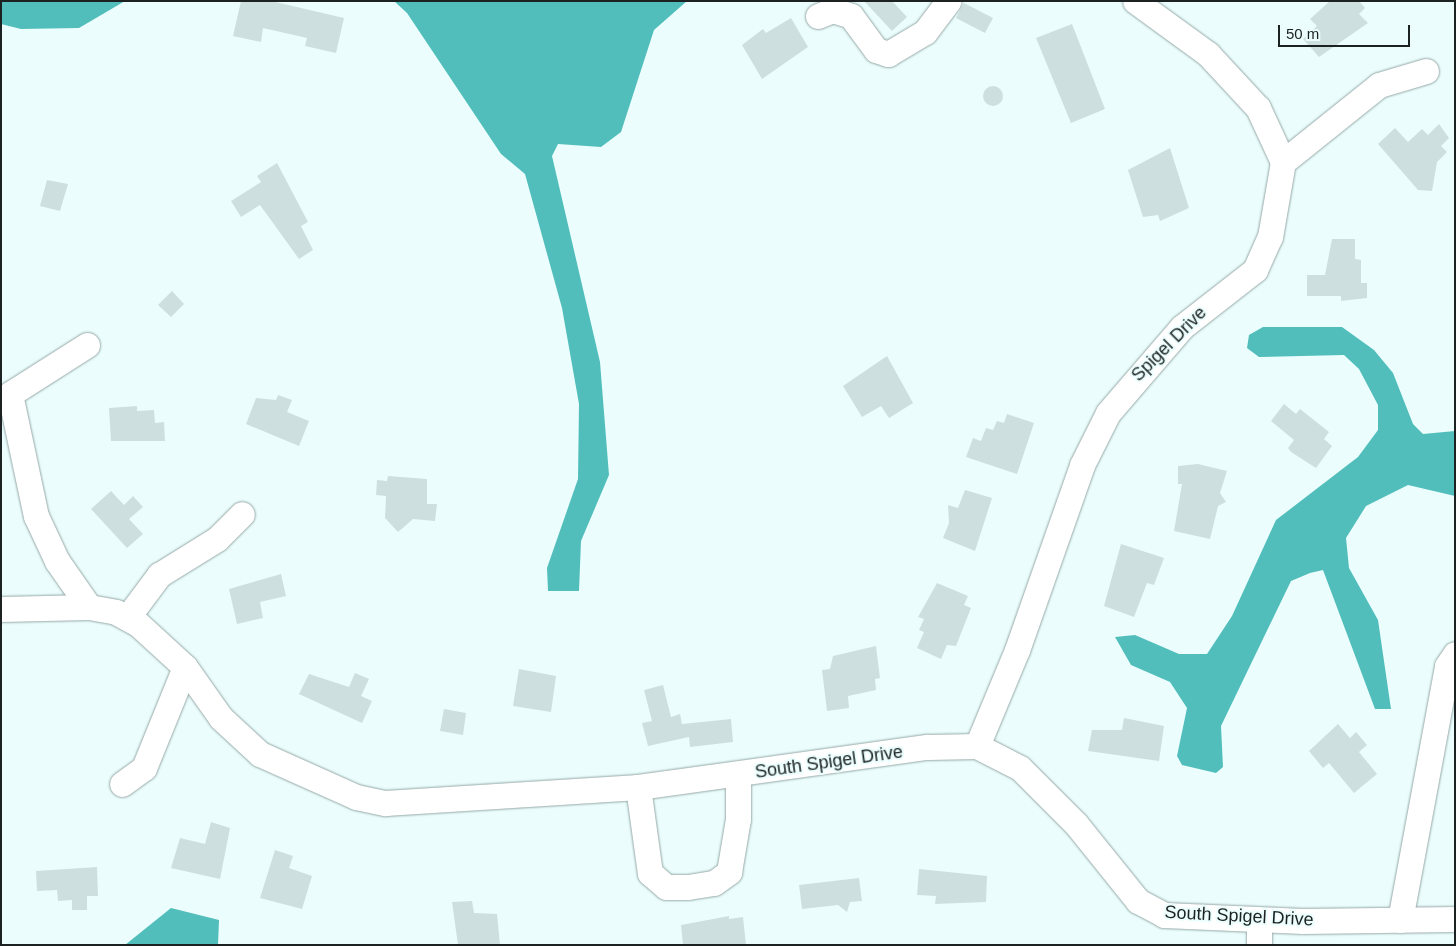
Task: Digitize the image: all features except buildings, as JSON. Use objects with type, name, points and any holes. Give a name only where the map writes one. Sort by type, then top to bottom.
[{"type":"street","points":[[818,16],[832,10],[846,14],[876,50],[888,54],[925,32],[948,1]]},
{"type":"street","points":[[1135,1],[1179,31],[1240,85],[1268,126],[1283,162],[1379,85],[1426,71]]},
{"type":"street","name":"Spigel Drive","points":[[976,746],[1017,650],[1092,441],[1123,392],[1182,327],[1255,270],[1270,236],[1283,162]]},
{"type":"street","points":[[87,345],[10,394],[36,516],[57,561],[89,606]]},
{"type":"street","points":[[127,618],[159,575],[217,539],[242,514]]},
{"type":"street","name":"South Spigel Drive","points":[[1,609],[89,606],[127,618],[162,643],[185,667],[221,718],[260,754],[356,797],[409,804],[638,787],[738,776],[928,747],[976,746],[1020,768],[1150,910],[1164,916],[1259,920],[1455,919]]},
{"type":"street","points":[[1400,920],[1446,675],[1455,654]]},
{"type":"street","points":[[122,784],[144,768],[185,667]]},
{"type":"street","points":[[638,787],[650,873],[666,887],[688,887],[714,883],[729,872],[738,819],[738,776]]},
{"type":"street","points":[[1259,920],[1259,945]]},
{"type":"water","points":[[1,1],[125,1],[79,28],[21,29],[1,24]]},
{"type":"water","points":[[394,1],[687,1],[654,30],[621,132],[601,147],[558,144],[552,156],[600,362],[609,475],[581,541],[579,591],[548,591],[547,568],[578,479],[579,404],[562,308],[525,174],[501,154],[407,13]]},
{"type":"water","points":[[1263,327],[1342,327],[1374,350],[1393,373],[1413,424],[1423,434],[1455,431],[1455,496],[1408,485],[1366,506],[1346,538],[1349,568],[1378,620],[1391,709],[1375,709],[1323,570],[1310,573],[1291,581],[1221,726],[1223,767],[1216,773],[1182,765],[1177,756],[1187,708],[1170,682],[1131,665],[1115,637],[1135,635],[1179,654],[1207,654],[1232,616],[1276,520],[1358,457],[1378,430],[1378,405],[1359,369],[1344,355],[1259,357],[1247,348],[1249,335]]},
{"type":"water","points":[[171,908],[219,920],[218,945],[125,945]]}]
